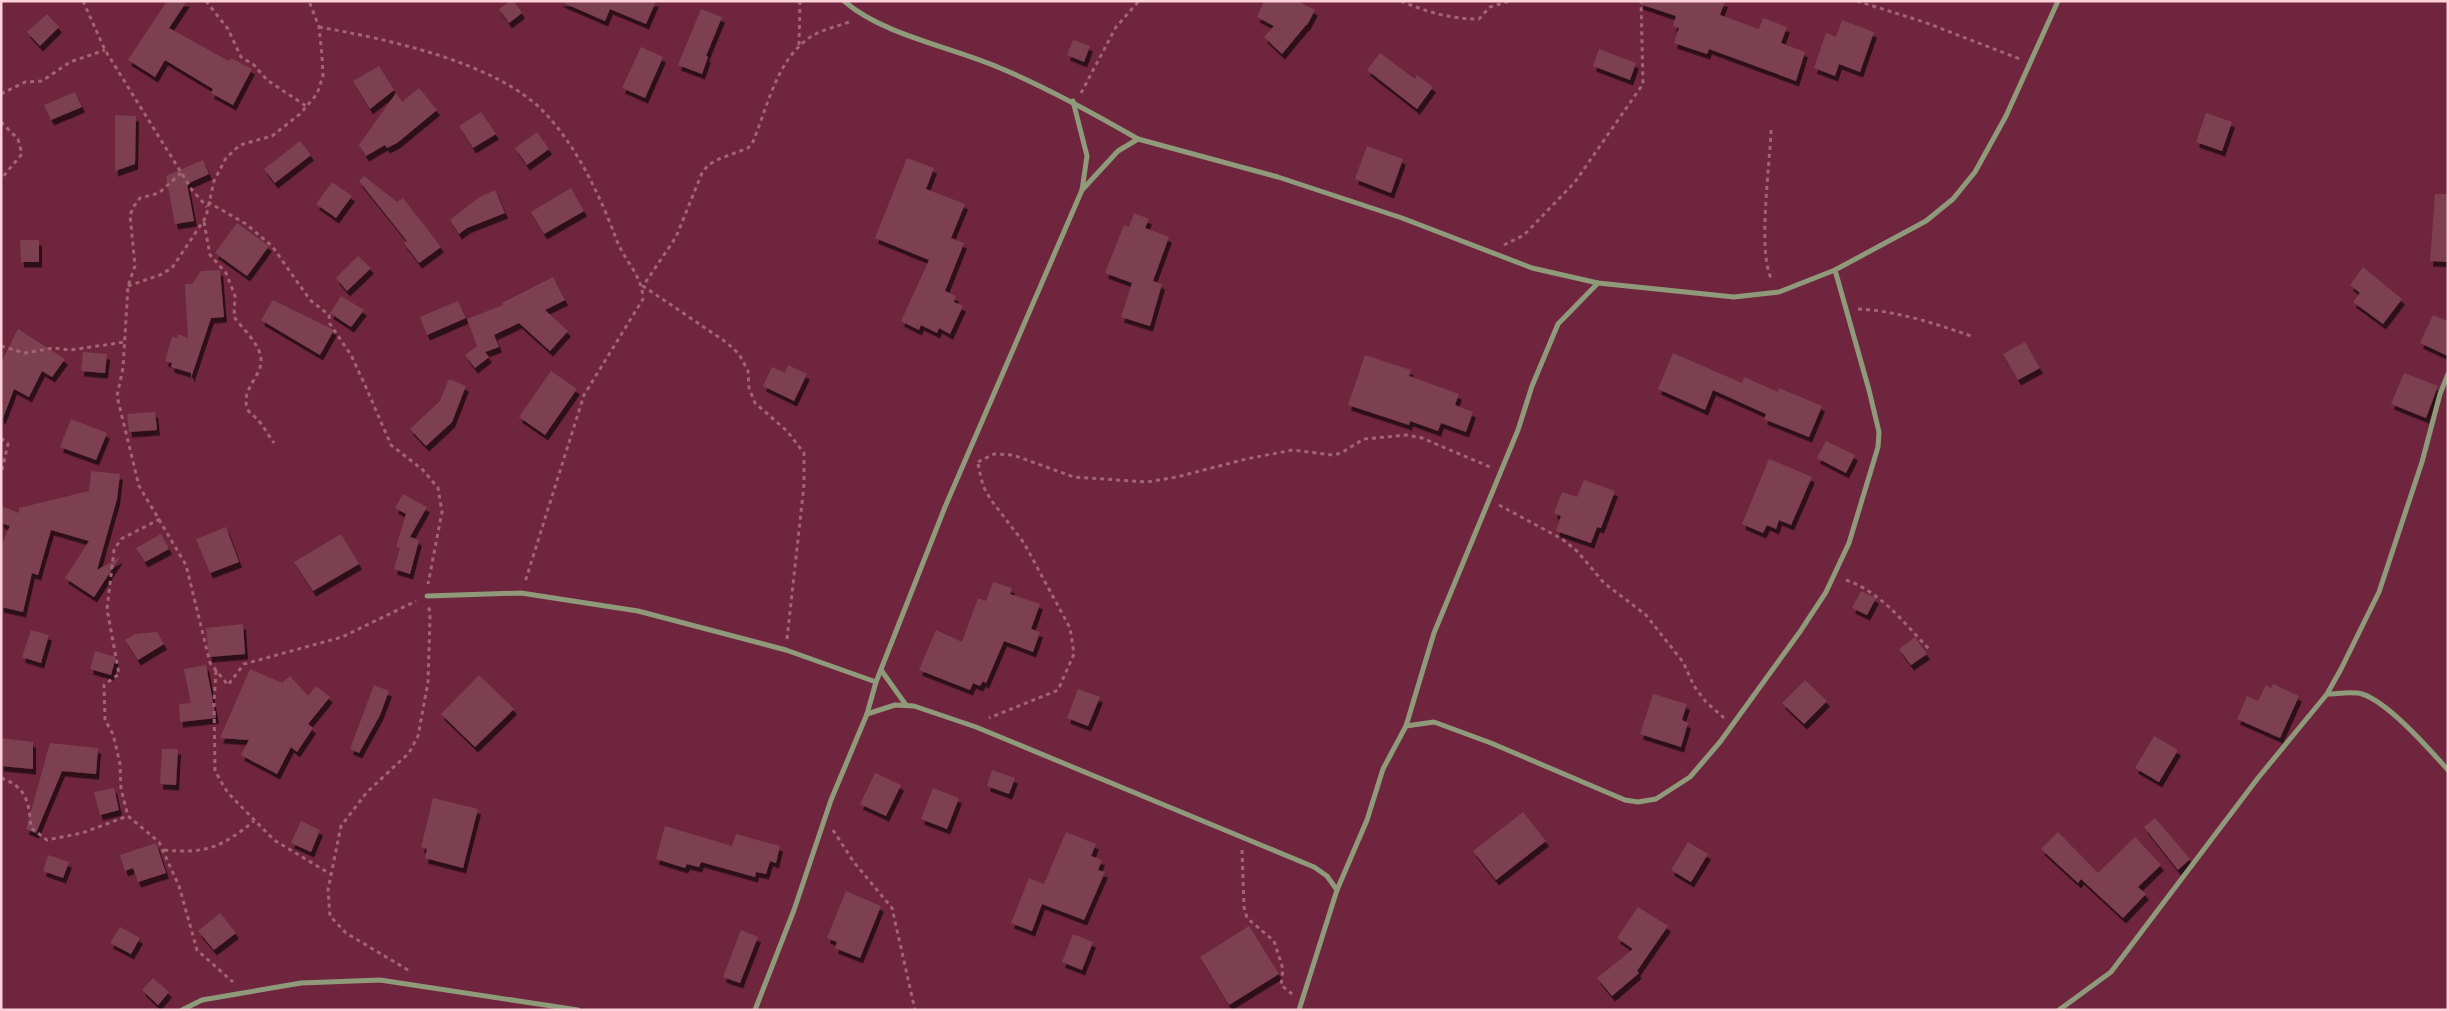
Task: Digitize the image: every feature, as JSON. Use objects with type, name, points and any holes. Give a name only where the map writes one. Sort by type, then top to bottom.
[{"type":"street","points":[[844,1],[861,14],[881,24],[999,67],[1074,102],[1138,139],[1278,176],[1402,218],[1532,268],[1598,283],[1734,297],[1779,292],[1835,270],[1926,222],[1953,198],[1974,172],[2006,116],[2058,1]]},
{"type":"street","points":[[753,1008],[794,910],[825,817],[867,714],[876,682],[973,445],[1082,190],[1087,156],[1074,102]]},
{"type":"street","points":[[1082,190],[1118,151],[1138,139]]},
{"type":"street","points":[[1406,726],[1434,722],[1550,767],[1600,791],[1638,802],[1656,800],[1690,777],[1732,725],[1799,633],[1833,576],[1849,543],[1878,447],[1879,432],[1835,270]]},
{"type":"street","points":[[1299,1010],[1337,890],[1367,820],[1383,768],[1406,726],[1434,633],[1502,471],[1532,386],[1558,324],[1598,283]]},
{"type":"street","points":[[2059,1010],[2112,972],[2258,778],[2327,694],[2378,592],[2422,462],[2440,394],[2448,374]]},
{"type":"street","points":[[427,596],[521,593],[638,612],[786,650],[876,682]]},
{"type":"street","points":[[881,670],[906,705]]},
{"type":"street","points":[[2327,694],[2360,693],[2374,700],[2417,736],[2448,770]]},
{"type":"street","points":[[867,714],[895,704],[906,705],[976,727],[1242,839],[1314,867],[1327,876],[1337,890]]},
{"type":"street","points":[[182,1010],[202,1000],[301,983],[380,980],[578,1010]]},
{"type":"path","points":[[83,1],[105,50],[192,190],[207,205],[246,224],[272,246],[310,300],[329,315],[330,324],[351,355],[366,385],[391,445],[423,470],[438,488],[442,512],[429,573],[427,596],[430,618],[428,682],[418,736],[409,753],[367,792],[341,826],[328,890],[330,916],[346,934],[412,972]]},
{"type":"path","points":[[206,1],[228,29],[241,57],[254,65],[267,80],[306,106]]},
{"type":"path","points":[[799,45],[800,1]]},
{"type":"path","points":[[1074,102],[1116,28],[1139,1]]},
{"type":"path","points":[[1401,1],[1429,13],[1466,19],[1479,19],[1490,7],[1510,1]]},
{"type":"path","points":[[1490,251],[1524,235],[1550,210],[1575,182],[1643,84],[1641,1]]},
{"type":"path","points":[[1857,1],[1924,22],[2030,62]]},
{"type":"path","points":[[274,444],[259,421],[248,410],[246,400],[261,366],[261,357],[256,346],[234,317],[235,296],[226,273],[210,255],[204,222],[214,181],[226,158],[240,145],[272,136],[317,94],[323,76],[319,27],[310,2]]},
{"type":"path","points":[[521,593],[584,395],[643,299],[643,286],[676,237],[702,173],[708,165],[748,148],[752,144],[772,89],[784,66],[799,45],[813,35],[853,20],[861,14]]},
{"type":"path","points":[[319,27],[384,41],[430,54],[504,82],[525,96],[546,114],[586,171],[612,224],[625,258],[643,286],[726,342],[738,354],[748,371],[750,388],[755,403],[786,431],[804,454],[804,485],[786,650]]},
{"type":"path","points":[[1,94],[25,82],[42,81],[70,62],[105,50]]},
{"type":"path","points":[[1,122],[18,139],[22,154],[1,179]]},
{"type":"path","points":[[1771,130],[1764,249],[1768,274],[1779,292]]},
{"type":"path","points":[[181,173],[160,193],[140,198],[130,215],[135,266],[128,286],[123,368],[117,396],[139,486],[186,565],[210,663],[228,685],[244,664],[342,637],[427,596]]},
{"type":"path","points":[[128,286],[160,275],[172,268],[204,222]]},
{"type":"path","points":[[1845,308],[1879,310],[1907,316],[1974,337]]},
{"type":"path","points":[[1,346],[25,353],[53,348],[70,350],[125,342]]},
{"type":"path","points":[[977,462],[994,454],[1007,454],[1074,477],[1147,482],[1293,450],[1333,455],[1341,453],[1364,439],[1407,435],[1422,438],[1502,471]]},
{"type":"path","points":[[1,438],[8,444],[1,474]]},
{"type":"path","points":[[973,445],[983,486],[990,500],[1032,556],[1062,611],[1074,645],[1072,661],[1058,690],[1040,700],[993,716],[976,727]]},
{"type":"path","points":[[1490,501],[1530,521],[1577,551],[1604,583],[1625,596],[1646,615],[1683,662],[1694,686],[1706,702],[1732,725]]},
{"type":"path","points":[[160,520],[121,539],[114,550],[106,609],[120,674],[104,685],[105,720],[113,734],[120,764],[121,789],[128,816],[160,842],[179,886],[198,950],[245,994]]},
{"type":"path","points":[[1833,576],[1863,586],[1885,603],[1930,649]]},
{"type":"path","points":[[216,671],[214,702],[215,770],[228,793],[274,840],[332,875]]},
{"type":"path","points":[[1,778],[16,783],[22,791],[30,809],[31,828],[47,840],[82,833],[128,816]]},
{"type":"path","points":[[825,817],[853,861],[892,908],[915,1010]]},
{"type":"path","points":[[164,850],[189,852],[209,848],[232,839],[254,821]]},
{"type":"path","points":[[1242,839],[1244,907],[1247,918],[1274,941],[1283,969],[1280,985],[1301,1003]]},
{"type":"building","points":[[167,1],[187,1],[169,28],[229,61],[231,58],[252,69],[233,105],[211,93],[213,89],[165,60],[155,77],[128,60]]},
{"type":"building","points":[[510,1],[514,1],[522,13],[509,23],[499,9]]},
{"type":"building","points":[[559,1],[656,1],[646,24],[610,9],[605,21]]},
{"type":"building","points":[[1264,1],[1297,1],[1315,10],[1307,25],[1282,54],[1264,37],[1274,26],[1257,17]]},
{"type":"building","points":[[1640,1],[1725,1],[1720,15],[1759,29],[1763,18],[1787,27],[1781,43],[1805,52],[1796,81],[1709,49],[1707,54],[1674,43],[1679,28],[1673,26],[1676,16],[1640,4]]},
{"type":"building","points":[[701,9],[722,17],[706,56],[708,57],[702,74],[678,65]]},
{"type":"building","points":[[47,14],[59,27],[40,46],[27,32]]},
{"type":"building","points":[[1842,20],[1874,32],[1860,72],[1839,64],[1835,76],[1814,68],[1826,33],[1836,37]]},
{"type":"building","points":[[1073,40],[1090,46],[1084,62],[1067,55]]},
{"type":"building","points":[[641,47],[663,57],[645,98],[622,88]]},
{"type":"building","points":[[1599,49],[1636,63],[1630,80],[1593,66]]},
{"type":"building","points":[[1380,53],[1415,79],[1417,75],[1433,87],[1417,109],[1367,70]]},
{"type":"building","points":[[379,66],[394,90],[370,109],[353,81]]},
{"type":"building","points":[[419,88],[437,110],[397,143],[387,148],[385,145],[366,156],[359,145],[396,93],[402,102]]},
{"type":"building","points":[[75,92],[82,107],[51,120],[44,105]]},
{"type":"building","points":[[481,112],[496,134],[473,148],[459,126]]},
{"type":"building","points":[[2206,113],[2232,122],[2222,151],[2196,142]]},
{"type":"building","points":[[115,115],[136,116],[135,164],[115,171]]},
{"type":"building","points":[[537,132],[549,149],[527,165],[515,148]]},
{"type":"building","points":[[300,141],[311,155],[275,183],[264,169]]},
{"type":"building","points":[[1367,146],[1403,159],[1391,193],[1355,179]]},
{"type":"building","points":[[907,158],[934,168],[926,189],[965,204],[951,238],[964,243],[945,291],[956,296],[954,302],[963,306],[950,334],[939,328],[937,333],[921,325],[919,330],[901,321],[929,260],[875,238]]},
{"type":"building","points":[[203,160],[209,174],[187,184],[194,221],[175,224],[166,176]]},
{"type":"building","points":[[364,176],[397,202],[403,198],[441,247],[419,263],[404,243],[407,241],[359,181]]},
{"type":"building","points":[[332,182],[352,196],[336,218],[316,204]]},
{"type":"building","points":[[571,188],[584,211],[544,234],[531,212]]},
{"type":"building","points":[[495,190],[505,213],[467,228],[459,234],[450,220],[478,198]]},
{"type":"building","points":[[2435,194],[2448,194],[2448,262],[2430,261]]},
{"type":"building","points":[[1134,213],[1149,219],[1145,228],[1169,237],[1153,281],[1162,284],[1150,326],[1121,317],[1132,283],[1105,273],[1124,225],[1129,227]]},
{"type":"building","points":[[237,223],[269,246],[247,276],[215,253]]},
{"type":"building","points":[[20,240],[39,240],[39,262],[21,262]]},
{"type":"building","points":[[358,256],[371,268],[347,291],[336,278]]},
{"type":"building","points":[[2363,267],[2402,299],[2383,324],[2353,302],[2360,293],[2350,285]]},
{"type":"building","points":[[220,270],[224,317],[211,318],[191,378],[191,373],[171,367],[172,363],[165,361],[172,337],[177,338],[178,334],[188,338],[185,284],[192,284],[201,271]]},
{"type":"building","points":[[553,277],[565,300],[545,310],[568,331],[550,351],[519,323],[494,335],[499,347],[485,352],[489,357],[475,368],[465,355],[477,346],[467,319],[503,305],[502,303]]},
{"type":"building","points":[[341,296],[364,310],[351,327],[330,313]]},
{"type":"building","points":[[273,300],[334,330],[320,355],[261,320]]},
{"type":"building","points":[[458,301],[466,318],[427,335],[420,317]]},
{"type":"building","points":[[2433,315],[2448,321],[2448,356],[2420,343]]},
{"type":"building","points":[[18,329],[65,359],[52,377],[42,371],[29,397],[14,389],[3,418],[1,418],[1,363]]},
{"type":"building","points":[[2025,342],[2040,368],[2018,380],[2003,354]]},
{"type":"building","points":[[83,352],[107,354],[105,373],[81,371]]},
{"type":"building","points":[[1673,353],[1742,383],[1744,377],[1778,392],[1779,388],[1822,406],[1809,437],[1764,419],[1766,414],[1713,390],[1705,410],[1658,389]]},
{"type":"building","points":[[1365,355],[1411,370],[1409,376],[1459,394],[1455,405],[1473,412],[1466,432],[1441,423],[1438,431],[1410,421],[1409,425],[1348,405]]},
{"type":"building","points":[[788,365],[807,374],[794,401],[763,386],[772,367],[785,373]]},
{"type":"building","points":[[551,371],[577,389],[545,435],[519,417]]},
{"type":"building","points":[[2404,373],[2438,386],[2426,418],[2391,404]]},
{"type":"building","points":[[449,379],[466,386],[452,422],[426,446],[410,429],[440,401]]},
{"type":"building","points":[[155,412],[157,430],[129,432],[127,414]]},
{"type":"building","points":[[71,419],[107,433],[96,460],[60,447]]},
{"type":"building","points":[[1826,441],[1855,455],[1846,473],[1817,458]]},
{"type":"building","points":[[1769,459],[1812,477],[1791,525],[1779,520],[1776,529],[1767,525],[1763,533],[1742,524]]},
{"type":"building","points":[[91,471],[120,474],[117,499],[97,570],[120,557],[94,597],[65,578],[89,541],[51,530],[38,575],[32,573],[23,612],[1,607],[1,545],[10,526],[1,523],[1,506],[19,513],[19,508],[89,491]]},
{"type":"building","points":[[1584,480],[1615,491],[1601,528],[1597,527],[1591,543],[1556,531],[1561,516],[1554,513],[1562,492],[1577,497]]},
{"type":"building","points":[[403,494],[427,507],[410,537],[419,540],[410,574],[394,569],[400,548],[396,547],[406,514],[395,508]]},
{"type":"building","points":[[226,527],[239,562],[210,573],[196,539]]},
{"type":"building","points":[[161,534],[169,549],[145,562],[136,548]]},
{"type":"building","points":[[341,534],[359,564],[313,591],[294,562]]},
{"type":"building","points":[[993,582],[1012,588],[1010,594],[1040,604],[1031,629],[1040,632],[1033,652],[1004,641],[986,683],[983,681],[980,686],[973,683],[970,690],[919,670],[936,630],[962,642],[978,598],[986,601]]},
{"type":"building","points":[[1861,591],[1876,598],[1867,615],[1852,608]]},
{"type":"building","points":[[243,624],[245,654],[209,657],[206,628]]},
{"type":"building","points":[[31,630],[49,635],[41,663],[22,657]]},
{"type":"building","points":[[157,632],[164,644],[138,660],[125,640],[135,634]]},
{"type":"building","points":[[1915,637],[1927,654],[1911,665],[1899,649]]},
{"type":"building","points":[[95,651],[116,657],[111,675],[90,669]]},
{"type":"building","points":[[206,665],[216,718],[180,722],[179,704],[191,703],[184,669]]},
{"type":"building","points":[[250,669],[282,683],[290,676],[308,696],[316,686],[330,697],[308,724],[313,728],[297,752],[291,747],[277,774],[241,755],[249,740],[220,738]]},
{"type":"building","points":[[479,675],[514,709],[475,747],[441,714]]},
{"type":"building","points":[[1805,680],[1827,701],[1804,724],[1782,703]]},
{"type":"building","points":[[2273,684],[2299,696],[2280,738],[2237,719],[2247,696],[2258,701],[2266,685],[2271,688]]},
{"type":"building","points":[[374,685],[389,691],[380,715],[359,753],[350,749]]},
{"type":"building","points":[[1078,689],[1100,697],[1088,726],[1067,718]]},
{"type":"building","points":[[1653,694],[1687,704],[1682,720],[1688,723],[1681,747],[1640,734]]},
{"type":"building","points":[[2154,736],[2178,750],[2159,782],[2135,768]]},
{"type":"building","points":[[1,738],[33,742],[33,769],[1,766]]},
{"type":"building","points":[[50,743],[98,748],[96,774],[62,771],[36,833],[26,829]]},
{"type":"building","points":[[162,749],[178,749],[176,785],[160,784]]},
{"type":"building","points":[[992,770],[1015,778],[1009,794],[987,786]]},
{"type":"building","points":[[875,773],[901,785],[886,816],[860,804]]},
{"type":"building","points":[[114,788],[119,810],[100,815],[94,792]]},
{"type":"building","points":[[933,788],[959,798],[947,829],[921,819]]},
{"type":"building","points":[[433,798],[478,809],[463,868],[425,858],[427,849],[421,847]]},
{"type":"building","points":[[1523,812],[1546,841],[1496,880],[1473,851]]},
{"type":"building","points":[[2155,818],[2190,859],[2178,870],[2144,827]]},
{"type":"building","points":[[301,821],[320,830],[311,852],[291,843]]},
{"type":"building","points":[[665,826],[732,846],[736,834],[780,846],[776,863],[770,861],[766,874],[756,872],[755,877],[701,862],[699,867],[687,864],[685,868],[656,859]]},
{"type":"building","points":[[1066,832],[1096,844],[1091,856],[1102,860],[1098,870],[1105,872],[1084,920],[1042,904],[1032,931],[1011,923],[1029,878],[1044,884]]},
{"type":"building","points":[[2058,832],[2098,873],[2135,837],[2161,865],[2138,887],[2146,894],[2123,918],[2081,879],[2078,883],[2041,849]]},
{"type":"building","points":[[1688,842],[1708,854],[1691,882],[1671,870]]},
{"type":"building","points":[[156,843],[166,873],[138,882],[133,868],[125,871],[120,855]]},
{"type":"building","points":[[48,855],[69,862],[63,878],[43,871]]},
{"type":"building","points":[[846,891],[881,906],[860,958],[835,948],[837,942],[827,938]]},
{"type":"building","points":[[1638,907],[1668,926],[1637,971],[1639,973],[1612,996],[1597,978],[1633,949],[1617,938]]},
{"type":"building","points":[[220,913],[236,933],[214,950],[198,931]]},
{"type":"building","points":[[1249,926],[1279,974],[1229,1005],[1200,957]]},
{"type":"building","points":[[120,927],[140,938],[131,954],[110,943]]},
{"type":"building","points":[[741,930],[758,937],[740,983],[723,977]]},
{"type":"building","points":[[1073,934],[1093,942],[1082,970],[1062,962]]},
{"type":"building","points":[[153,978],[169,992],[158,1005],[142,990]]}]
